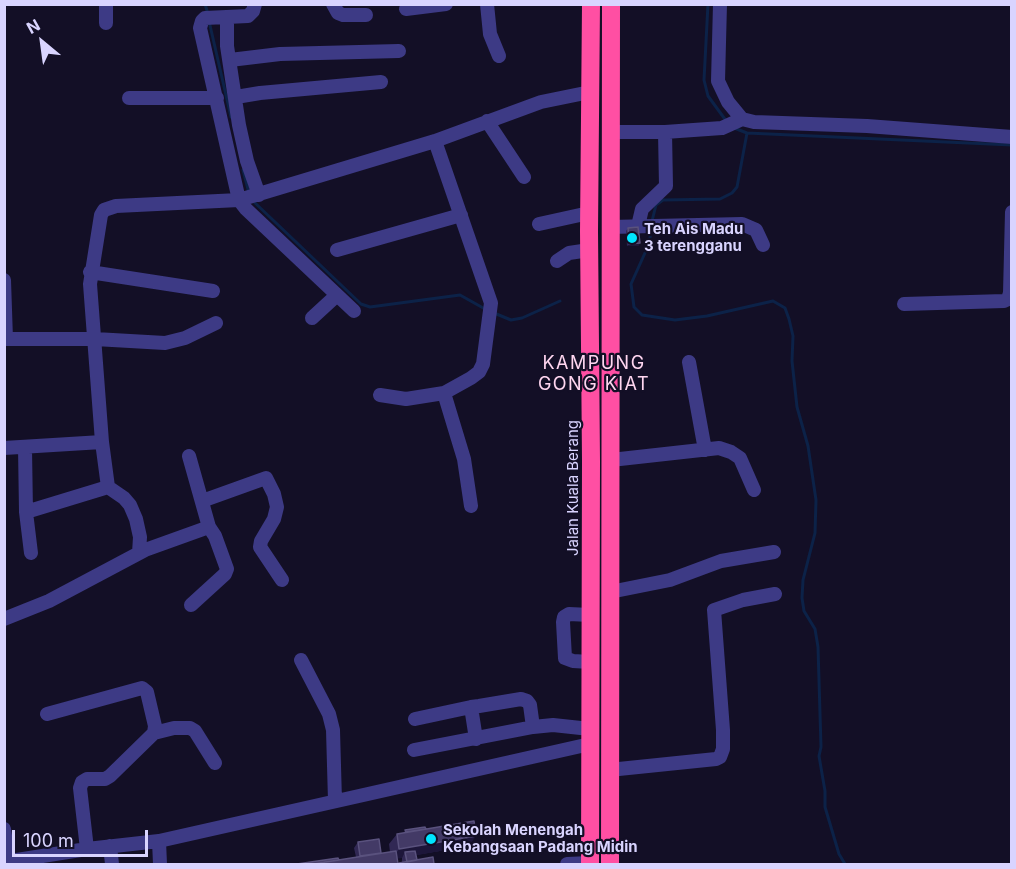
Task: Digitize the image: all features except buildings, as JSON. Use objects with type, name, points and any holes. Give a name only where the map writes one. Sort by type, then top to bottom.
[{"type":"highway","name":"Jalan Kuala Berang","points":[[590,864],[591,4]]},
{"type":"highway","points":[[610,864],[611,4]]},
{"type":"highway","points":[[590,612],[599,595],[610,592]]},
{"type":"street","points":[[106,4],[106,23]]},
{"type":"street","points":[[249,198],[200,36],[201,21],[205,18],[248,16],[255,4]]},
{"type":"street","points":[[333,4],[338,13],[343,15],[366,15]]},
{"type":"street","points":[[406,9],[446,4]]},
{"type":"street","points":[[487,4],[490,34],[500,56]]},
{"type":"street","points":[[720,4],[718,81],[740,120]]},
{"type":"street","points":[[222,17],[243,143],[249,198],[246,209],[354,311]]},
{"type":"street","points":[[230,60],[280,54],[399,51]]},
{"type":"street","points":[[236,97],[381,82]]},
{"type":"street","points":[[139,553],[140,537],[130,505],[108,487],[102,442],[90,272],[101,215],[110,207],[249,198],[435,141],[541,102],[591,92]]},
{"type":"street","points":[[129,98],[217,98]]},
{"type":"street","points":[[610,132],[665,132],[722,128],[740,120],[754,123],[867,126],[1011,137]]},
{"type":"street","points":[[487,121],[524,177]]},
{"type":"street","points":[[648,226],[642,209],[666,186],[665,132]]},
{"type":"street","points":[[380,395],[406,399],[444,393],[479,372],[483,364],[490,309],[435,141]]},
{"type":"street","points":[[904,304],[1004,301],[1008,299],[1011,212]]},
{"type":"street","points":[[539,224],[589,213]]},
{"type":"street","points":[[337,250],[460,215]]},
{"type":"street","points":[[610,226],[741,224],[749,225],[756,230],[763,245]]},
{"type":"street","points":[[557,261],[569,253],[589,250]]},
{"type":"street","points":[[90,272],[213,291]]},
{"type":"street","points":[[4,280],[5,339],[175,341],[196,334],[216,323]]},
{"type":"street","points":[[312,318],[338,295]]},
{"type":"street","points":[[689,362],[705,450]]},
{"type":"street","points":[[444,393],[464,459],[471,507]]},
{"type":"street","points":[[4,448],[102,442]]},
{"type":"street","points":[[25,448],[26,512],[31,553]]},
{"type":"street","points":[[611,460],[719,448],[736,454],[743,462],[754,490]]},
{"type":"street","points":[[189,456],[209,527],[215,536],[227,569],[225,574],[191,606]]},
{"type":"street","points":[[202,501],[266,478],[274,494],[277,507],[274,519],[260,547],[282,580]]},
{"type":"street","points":[[26,512],[108,487]]},
{"type":"street","points":[[4,619],[49,601],[139,553],[209,527]]},
{"type":"street","points":[[610,592],[670,580],[721,561],[774,552]]},
{"type":"street","points":[[609,770],[720,757],[723,749],[723,730],[714,610],[743,600],[775,594]]},
{"type":"street","points":[[590,612],[568,614],[562,622],[565,658],[590,662]]},
{"type":"street","points":[[301,660],[329,714],[333,730],[335,801]]},
{"type":"street","points":[[47,714],[142,688],[147,692],[155,726],[154,733]]},
{"type":"street","points":[[415,719],[521,699],[530,705],[533,727]]},
{"type":"street","points":[[471,707],[476,738]]},
{"type":"street","points":[[414,750],[553,725],[590,737]]},
{"type":"street","points":[[87,849],[82,782],[87,779],[105,779],[110,776],[154,733],[174,728],[190,728],[195,731],[215,763]]},
{"type":"street","points":[[4,829],[11,862],[87,849],[159,841],[335,801],[590,737]]},
{"type":"street","points":[[159,841],[160,864]]},
{"type":"street","points":[[110,846],[112,864]]},
{"type":"street","points":[[567,864],[590,864]]},
{"type":"waterway","points":[[205,4],[208,14]]},
{"type":"waterway","points":[[708,4],[704,80],[708,96],[727,122]]},
{"type":"waterway","points":[[209,21],[231,117]]},
{"type":"waterway","points":[[734,128],[747,133],[1012,145]]},
{"type":"waterway","points":[[652,221],[656,205],[663,200],[720,199],[732,193],[737,187],[747,133]]},
{"type":"waterway","points":[[243,170],[249,193]]},
{"type":"waterway","points":[[253,201],[361,304],[370,307],[460,295],[485,309]]},
{"type":"waterway","points":[[651,231],[649,244],[631,284],[634,307],[642,315],[675,320],[707,316],[773,301],[785,308],[789,319],[793,336],[792,361],[797,407],[808,446],[816,500],[815,533],[803,580],[802,598],[804,611],[815,629],[818,647],[821,747],[819,756],[825,791],[825,807],[839,854],[845,864]]},
{"type":"waterway","points":[[494,313],[511,320],[522,318],[560,301]]},
{"type":"place","name":"Teh Ais Madu 3 terengganu","points":[[632,238]]},
{"type":"place","name":"Sekolah Menengah Kebangsaan Padang Midin","points":[[431,839]]},
{"type":"district","name":"KAMPUNG GONG KIAT","points":[[594,374]]}]
